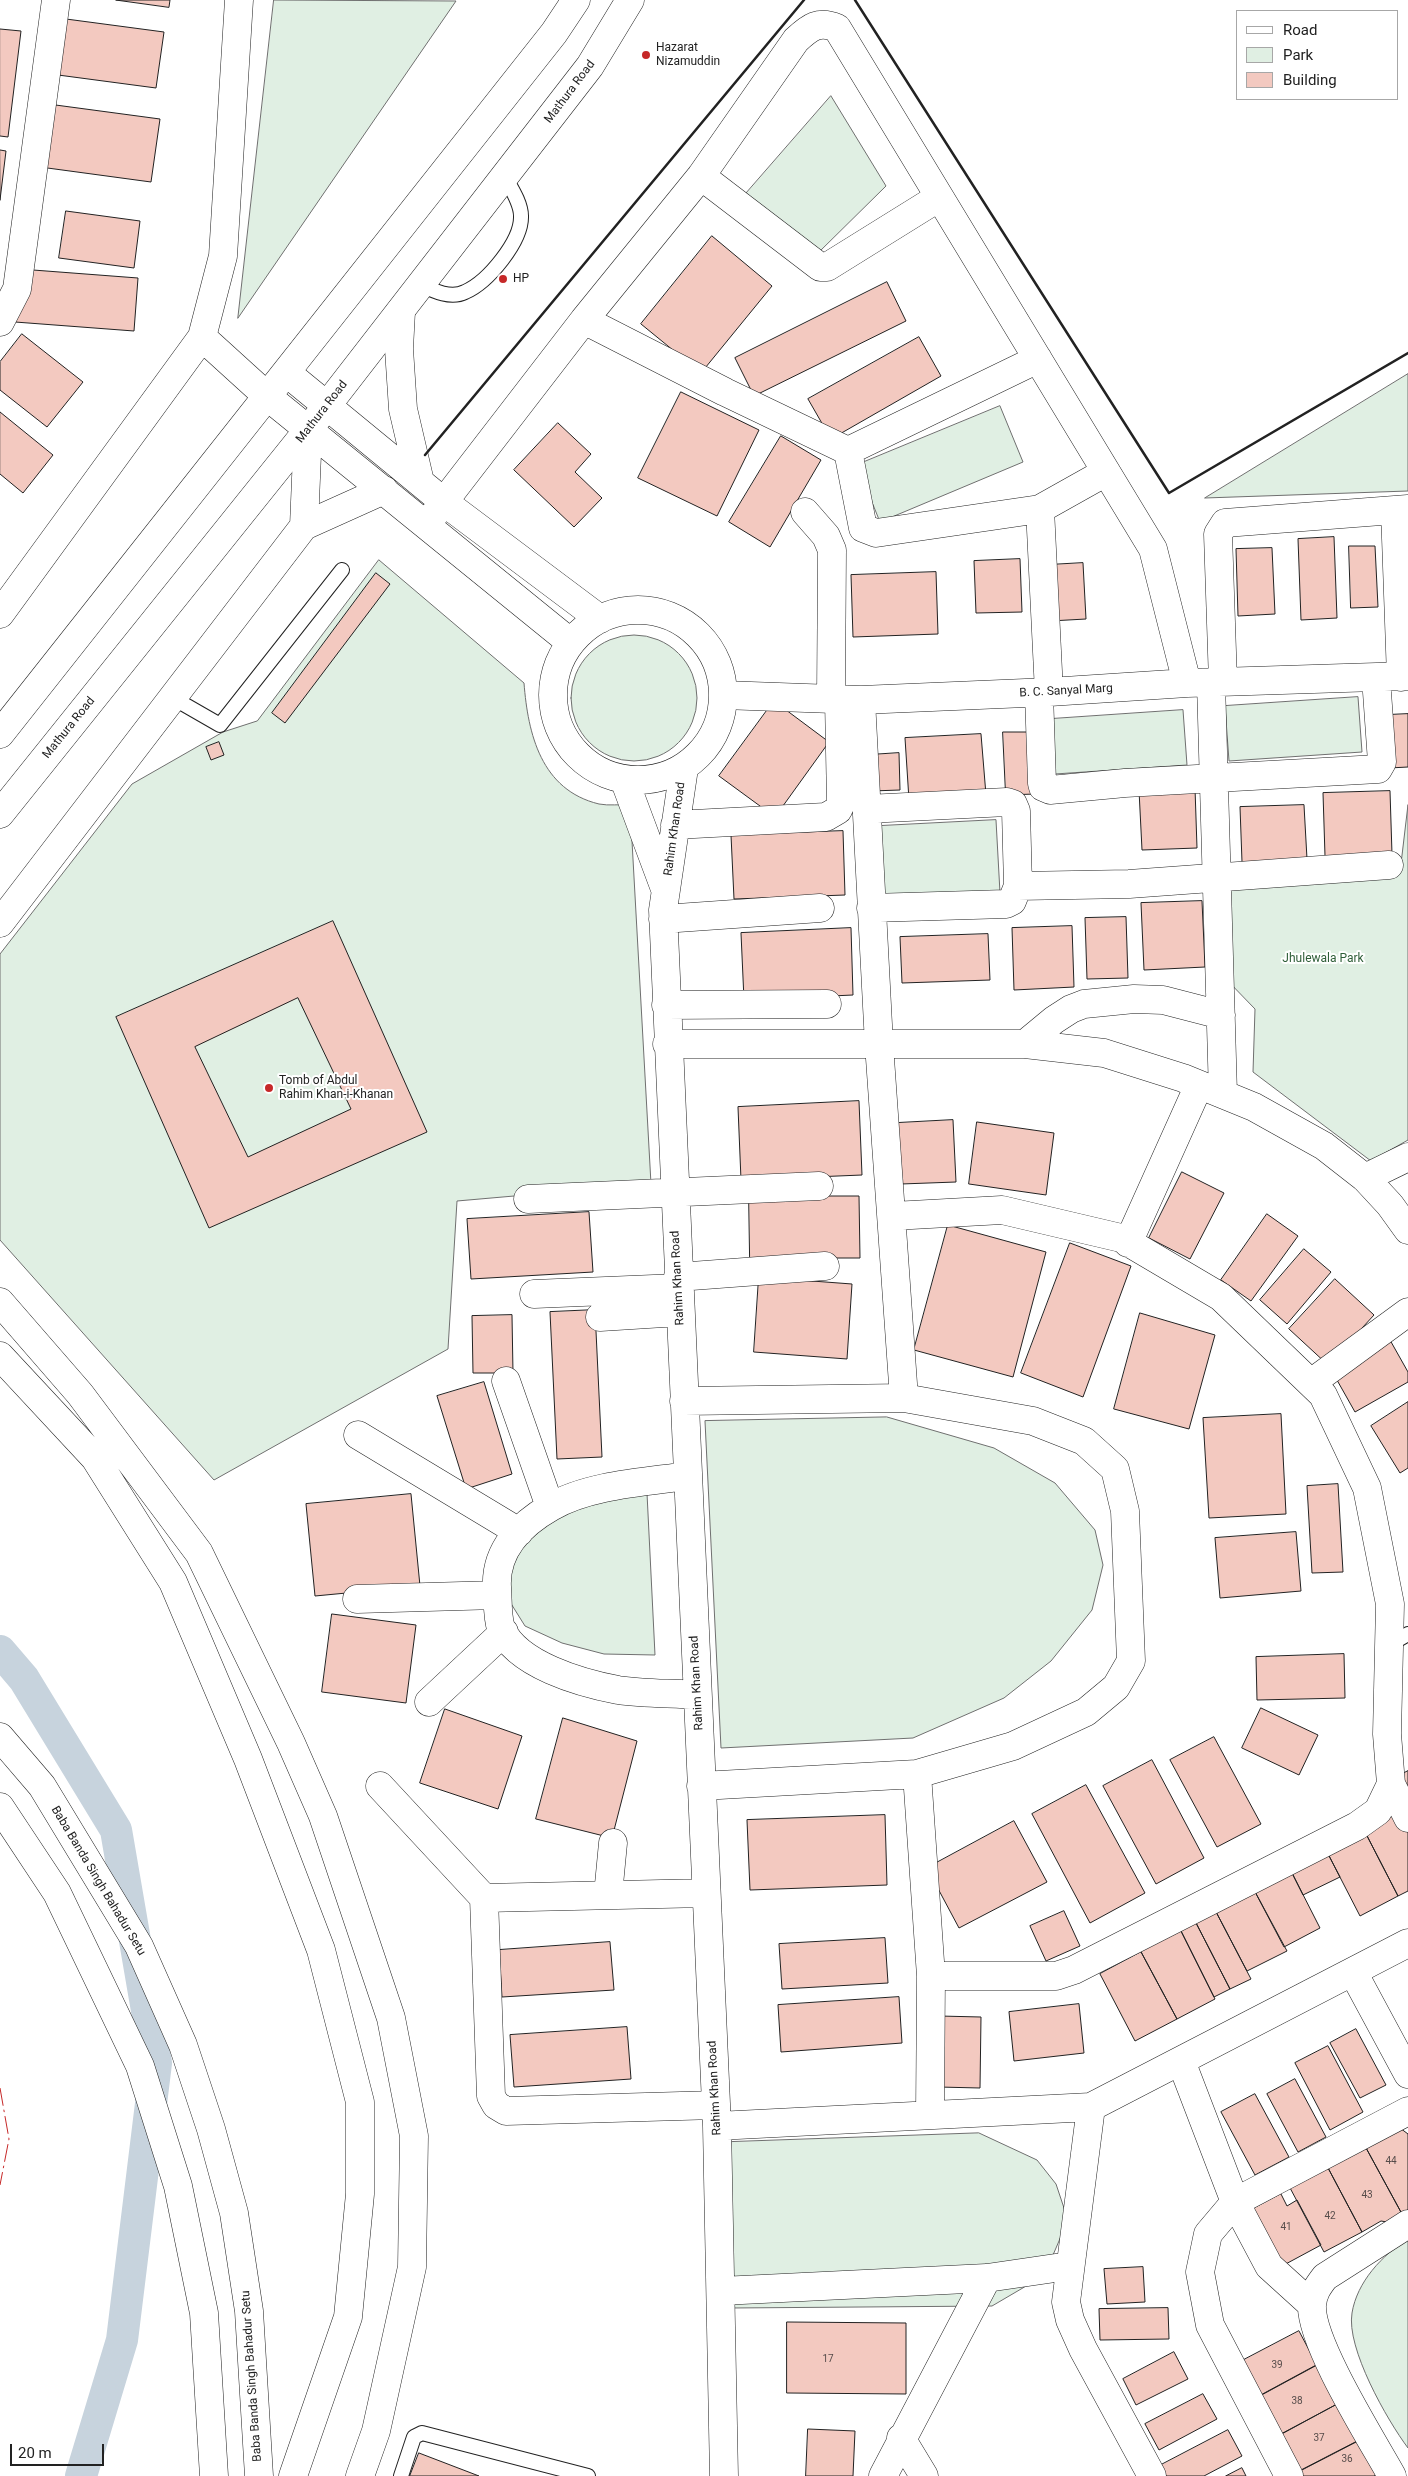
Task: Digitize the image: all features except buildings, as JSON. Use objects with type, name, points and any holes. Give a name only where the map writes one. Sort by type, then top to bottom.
[{"type":"main road","points":[[0,322],[17,289],[56,0]]},
{"type":"main road","points":[[0,614],[202,337],[223,256],[239,0]]},
{"type":"main road","points":[[0,734],[554,33],[575,0]]},
{"type":"main road","name":"Mathura Road","points":[[0,814],[308,430],[505,177],[590,66],[630,0]]},
{"type":"main road","points":[[426,525],[584,320],[701,176],[796,40],[808,28],[818,24],[828,24],[837,28],[938,198],[1153,549],[1207,683]]},
{"type":"main road","points":[[701,176],[820,267],[827,267],[938,198]]},
{"type":"main road","points":[[401,311],[398,349],[403,410],[420,482]]},
{"type":"main road","points":[[584,320],[725,392],[848,451]]},
{"type":"main road","points":[[202,337],[268,397],[570,642]]},
{"type":"main road","points":[[848,451],[1038,359]]},
{"type":"main road","points":[[287,373],[444,502],[600,619]]},
{"type":"main road","points":[[304,526],[308,430]]},
{"type":"main road","points":[[848,451],[863,528],[876,533],[1040,509],[1106,472]]},
{"type":"main road","points":[[0,923],[304,526],[384,490]]},
{"type":"main road","points":[[1040,509],[1044,692],[1043,787],[1050,790],[1214,778],[1378,769],[1382,762],[1395,677],[1402,510],[1233,522],[1225,523],[1220,528],[1207,683],[1214,778],[1221,1015],[1211,1090],[1128,1243]]},
{"type":"main road","points":[[675,825],[826,817],[838,810],[841,803],[844,699],[832,550],[826,536],[805,512]]},
{"type":"main road","points":[[639,609],[665,614],[688,626],[707,645],[719,668],[723,694],[719,723],[705,748],[684,768],[658,779],[631,781],[606,775],[583,761],[565,741],[555,717],[552,690],[558,665],[570,642],[590,624],[600,619],[613,613],[639,609]]},
{"type":"main road","name":"B. C. Sanyal Marg","points":[[723,694],[844,699],[1044,692],[1207,683],[1395,677]]},
{"type":"main road","points":[[844,699],[868,809],[878,1044],[904,1398]]},
{"type":"main road","name":"Rahim Khan Road","points":[[684,768],[663,920],[716,2115],[724,2476]]},
{"type":"main road","name":"Rahim Khan Road","points":[[624,779],[666,890]]},
{"type":"main road","points":[[868,809],[1013,804],[1016,811],[1018,886],[1012,901],[1006,904],[872,908]]},
{"type":"main road","points":[[1018,886],[1130,884],[1389,865]]},
{"type":"main road","points":[[663,920],[820,908]]},
{"type":"main road","points":[[1026,1044],[1062,1015],[1084,1004],[1134,999],[1163,1000],[1221,1015]]},
{"type":"main road","points":[[798,1004],[799,1044]]},
{"type":"main road","points":[[666,1005],[827,1004]]},
{"type":"main road","points":[[667,1044],[1026,1044],[1104,1053],[1254,1107],[1324,1146],[1365,1178],[1390,1205],[1408,1230]]},
{"type":"main road","points":[[1365,1178],[1408,1157]]},
{"type":"main road","points":[[528,1199],[674,1194],[819,1186]]},
{"type":"main road","points":[[892,1216],[1002,1210],[1121,1238],[1221,1296],[1324,1395],[1367,1488],[1398,1640],[1387,1734],[1391,1784],[1408,1818]]},
{"type":"main road","points":[[600,1317],[679,1292],[825,1266]]},
{"type":"main road","points":[[534,1294],[679,1292]]},
{"type":"main road","points":[[0,1302],[80,1394],[199,1552],[291,1743],[323,1816],[392,2018],[414,2136],[412,2267],[376,2431],[360,2476]]},
{"type":"main road","points":[[1311,1383],[1408,1312]]},
{"type":"main road","points":[[0,1356],[95,1458],[173,1582],[248,1759],[324,1959],[360,2102],[360,2194],[348,2317],[293,2476]]},
{"type":"main road","points":[[516,1387],[557,1504]]},
{"type":"main road","points":[[684,1401],[904,1398],[1033,1421],[1084,1441],[1115,1469],[1125,1511],[1131,1661],[1116,1687],[1086,1712],[1013,1746],[917,1774],[701,1786]]},
{"type":"main road","points":[[358,1435],[519,1532]]},
{"type":"main road","points":[[687,1476],[605,1489],[557,1504],[519,1532],[499,1558],[496,1576],[501,1627],[515,1648],[554,1673],[618,1690],[697,1695]]},
{"type":"main road","points":[[356,1599],[497,1595]]},
{"type":"main road","points":[[429,1702],[504,1632]]},
{"type":"main road","name":"Baba Banda Singh Bahadur Setu","points":[[0,1737],[42,1786],[139,1946],[183,2045],[211,2129],[234,2213],[249,2311],[260,2476]]},
{"type":"main road","points":[[917,1774],[931,1976],[930,2115]]},
{"type":"main road","points":[[931,1976],[1056,1976],[1074,1970],[1357,1826],[1378,1811],[1391,1784]]},
{"type":"main road","points":[[380,1786],[484,1898],[491,2096],[496,2106],[506,2110],[716,2115],[930,2115],[1091,2107],[1408,1943]]},
{"type":"main road","points":[[0,1808],[57,1893],[140,2066],[178,2186],[204,2313],[214,2476]]},
{"type":"main road","points":[[608,1894],[613,1843]]},
{"type":"main road","points":[[484,1898],[706,1893]]},
{"type":"main road","points":[[1353,1972],[1408,2074]]},
{"type":"main road","points":[[1181,2061],[1235,2202],[1269,2266],[1312,2305]]},
{"type":"main road","points":[[1091,2107],[1069,2266],[1066,2302],[1070,2320],[1083,2350],[1152,2476]]},
{"type":"main road","points":[[1289,2476],[1210,2325],[1200,2272],[1208,2234],[1235,2202],[1408,2111]]},
{"type":"main road","points":[[1392,2476],[1327,2355],[1314,2322],[1312,2305],[1316,2290],[1325,2277],[1408,2224]]},
{"type":"main road","points":[[721,2291],[987,2278],[1069,2266]]},
{"type":"main road","points":[[883,2476],[901,2438],[987,2278]]},
{"type":"main road","points":[[901,2438],[924,2476]]},
{"type":"lane","points":[[421,285],[440,294],[465,292],[499,265],[515,240],[521,216],[516,196],[505,177]]},
{"type":"lane","points":[[173,698],[220,726],[342,570]]},
{"type":"lane","points":[[401,2476],[414,2437],[422,2433],[588,2476]]},
{"type":"green space","points":[[274,0],[456,1],[238,318]]},
{"type":"green space","points":[[831,96],[886,186],[817,254],[743,197]]},
{"type":"green space","points":[[1408,374],[1408,491],[1205,498]]},
{"type":"green space","points":[[1000,406],[1023,462],[880,522],[857,465]]},
{"type":"green space","points":[[379,560],[524,683],[529,721],[534,740],[541,757],[551,773],[563,786],[579,797],[599,804],[630,805],[651,1184],[457,1201],[448,1349],[214,1480],[0,1240],[0,954],[132,784],[223,732],[257,721]]},
{"type":"green space","points":[[634,635],[658,640],[678,654],[692,674],[697,698],[692,722],[678,742],[658,756],[634,761],[610,756],[590,742],[576,722],[571,698],[576,674],[590,654],[610,640]]},
{"type":"green space","points":[[1358,697],[1362,752],[1229,761],[1225,706]]},
{"type":"green space","points":[[1183,710],[1187,765],[1055,774],[1051,719]]},
{"type":"green space","name":"Jhulewala Park","points":[[1408,805],[1408,1140],[1371,1161],[1253,1072],[1255,1009],[1224,977],[1223,894],[1243,878],[1400,869]]},
{"type":"green space","points":[[996,820],[1000,893],[884,899],[880,826]]},
{"type":"green space","points":[[887,1417],[994,1448],[1055,1483],[1095,1530],[1103,1565],[1092,1610],[1051,1661],[1004,1698],[913,1738],[721,1748],[705,1421]]},
{"type":"green space","points":[[647,1493],[655,1655],[604,1654],[562,1643],[525,1626],[510,1602],[509,1555],[555,1519],[594,1499],[613,1494]]},
{"type":"green space","points":[[979,2133],[1037,2160],[1056,2184],[1068,2220],[1053,2255],[1033,2282],[992,2306],[731,2308],[731,2142]]},
{"type":"green space","points":[[1408,2239],[1408,2448],[1379,2402],[1362,2364],[1355,2345],[1352,2313],[1359,2291],[1372,2270],[1389,2253]]},
{"type":"waterway","points":[[0,1651],[24,1679],[116,1830],[156,2063],[122,2340],[81,2476]]},
{"type":"wall","points":[[425,455],[804,0]]},
{"type":"wall","points":[[855,0],[1169,493],[1408,353]]},
{"type":"power","points":[[0,2088],[9,2139],[0,2185]]},
{"type":"place","name":"Hazarat Nizamuddin","points":[[646,55]]},
{"type":"place","name":"HP","points":[[503,279]]},
{"type":"place","name":"Tomb of Abdul Rahim Khan-i-Khanan","points":[[269,1088]]}]
